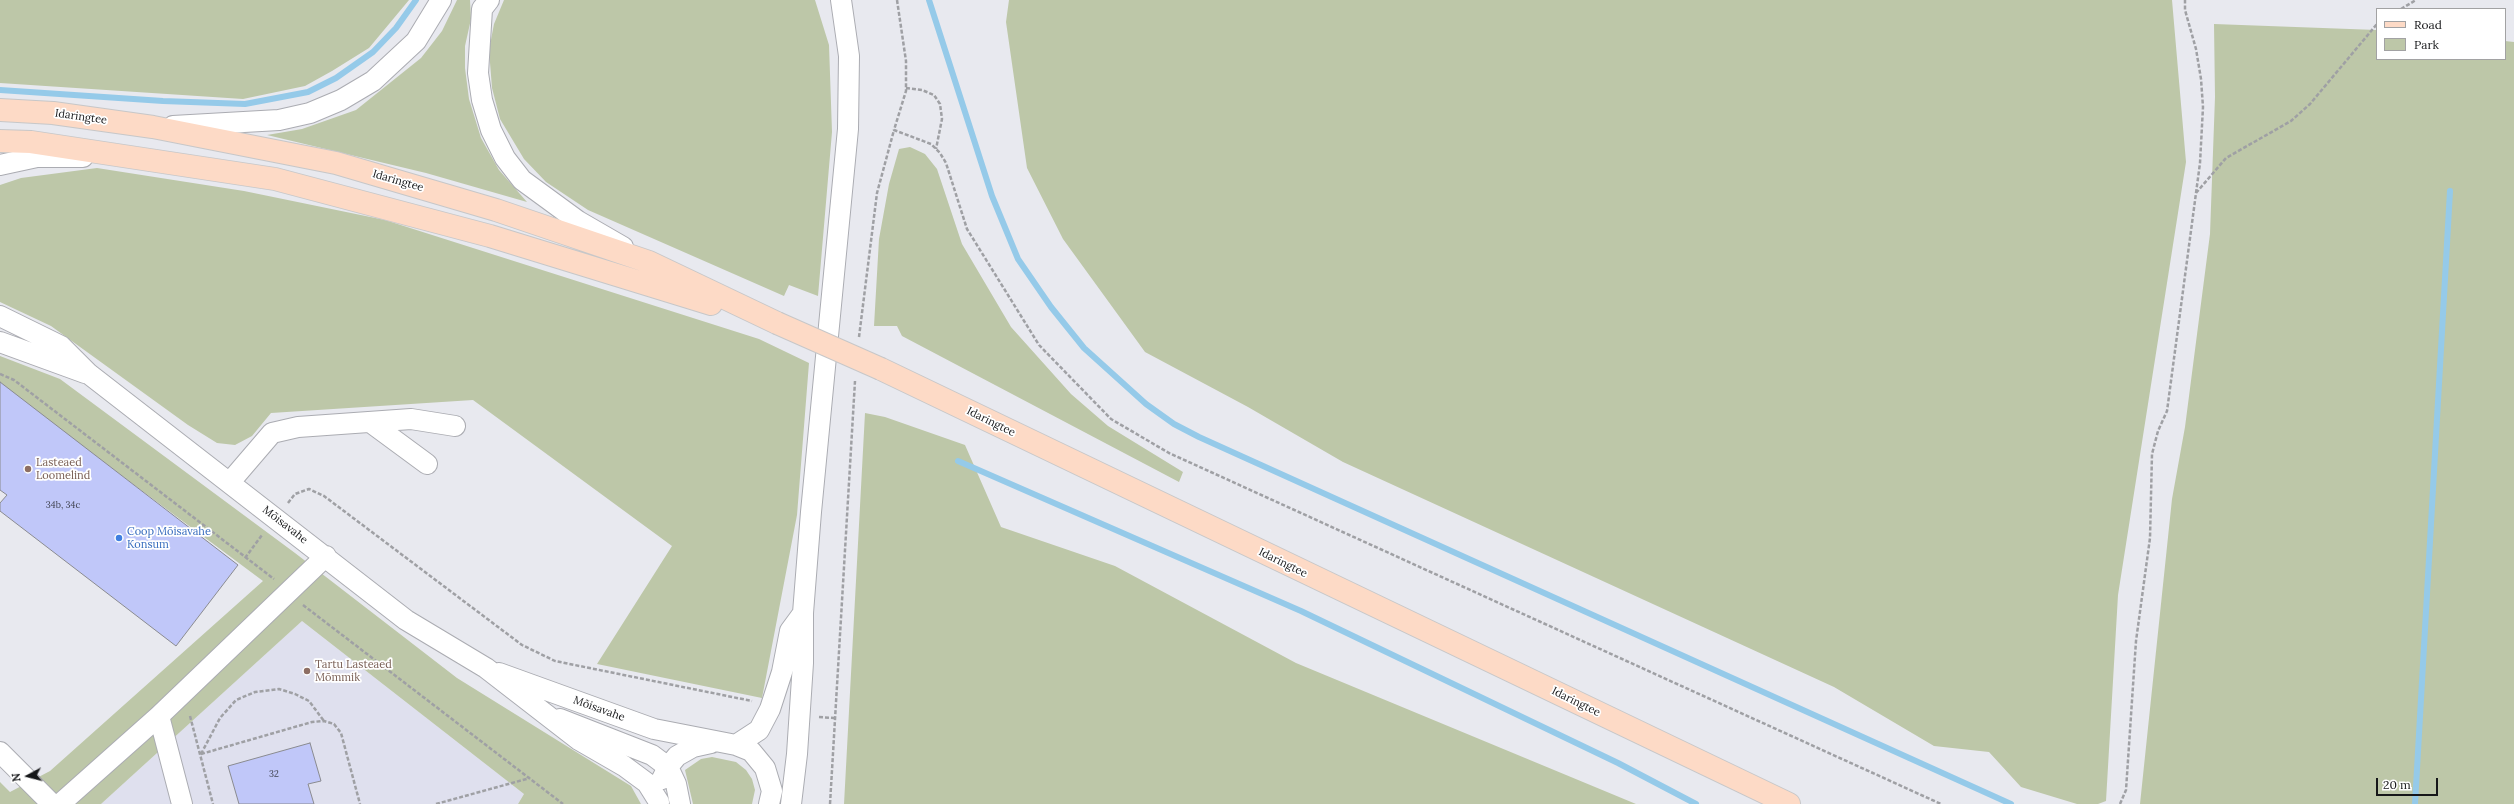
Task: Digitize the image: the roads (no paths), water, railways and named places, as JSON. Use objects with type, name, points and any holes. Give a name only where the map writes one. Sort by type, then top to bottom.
[{"type":"main road","name":"Idaringtee","points":[[0,110],[54,113],[153,128],[336,163],[496,210],[650,262],[777,323],[881,369],[1789,804]]},
{"type":"main road","name":"Idaringtee","points":[[0,141],[31,142],[275,179],[490,236],[777,323]]},
{"type":"street","points":[[153,128],[279,120],[310,113],[341,100],[373,81],[416,41],[441,0]]},
{"type":"street","points":[[489,0],[482,9],[478,73],[482,100],[491,130],[505,158],[522,180],[566,212],[650,262]]},
{"type":"street","points":[[791,804],[803,670],[803,613],[848,129],[849,56],[841,0]]},
{"type":"street","points":[[0,165],[37,157],[126,156]]},
{"type":"street","name":"Mõisavahe","points":[[0,316],[61,346],[89,374],[326,556],[406,620],[486,668],[579,740],[624,766],[647,783],[659,803]]},
{"type":"street","name":"Mõisavahe","points":[[0,342],[89,374]]},
{"type":"street","points":[[230,482],[272,433],[298,427],[411,419],[455,426]]},
{"type":"street","points":[[370,422],[427,464]]},
{"type":"street","points":[[60,804],[159,716],[326,556]]},
{"type":"street","points":[[736,745],[758,730],[770,709],[782,672],[790,631],[803,613]]},
{"type":"street","name":"Mõisavahe","points":[[486,668],[654,729],[714,742],[736,745],[751,752],[765,768],[772,791],[769,804]]},
{"type":"street","name":"Mõisavahe","points":[[541,712],[581,725],[652,755],[668,767],[676,784],[680,804]]},
{"type":"street","points":[[159,716],[182,804]]},
{"type":"street","name":"Mõisavahe","points":[[659,803],[660,783],[668,767],[677,756],[692,747],[714,742]]},
{"type":"street","points":[[0,752],[52,804]]},
{"type":"waterway","points":[[0,90],[163,101],[245,104],[308,92],[336,78],[373,52],[396,28],[416,0]]},
{"type":"waterway","points":[[929,0],[992,196],[1018,259],[1051,307],[1084,348],[1146,404],[1174,424],[1199,437],[2011,804]]},
{"type":"waterway","points":[[2415,804],[2450,191]]},
{"type":"waterway","points":[[958,461],[1301,611],[1618,763],[1696,804]]},
{"type":"place","name":"Lasteaed Loomelind","points":[[28,469]]},
{"type":"place","name":"Coop Mõisavahe Konsum","points":[[119,538]]},
{"type":"place","name":"Tartu Lasteaed Mõmmik","points":[[307,671]]}]
